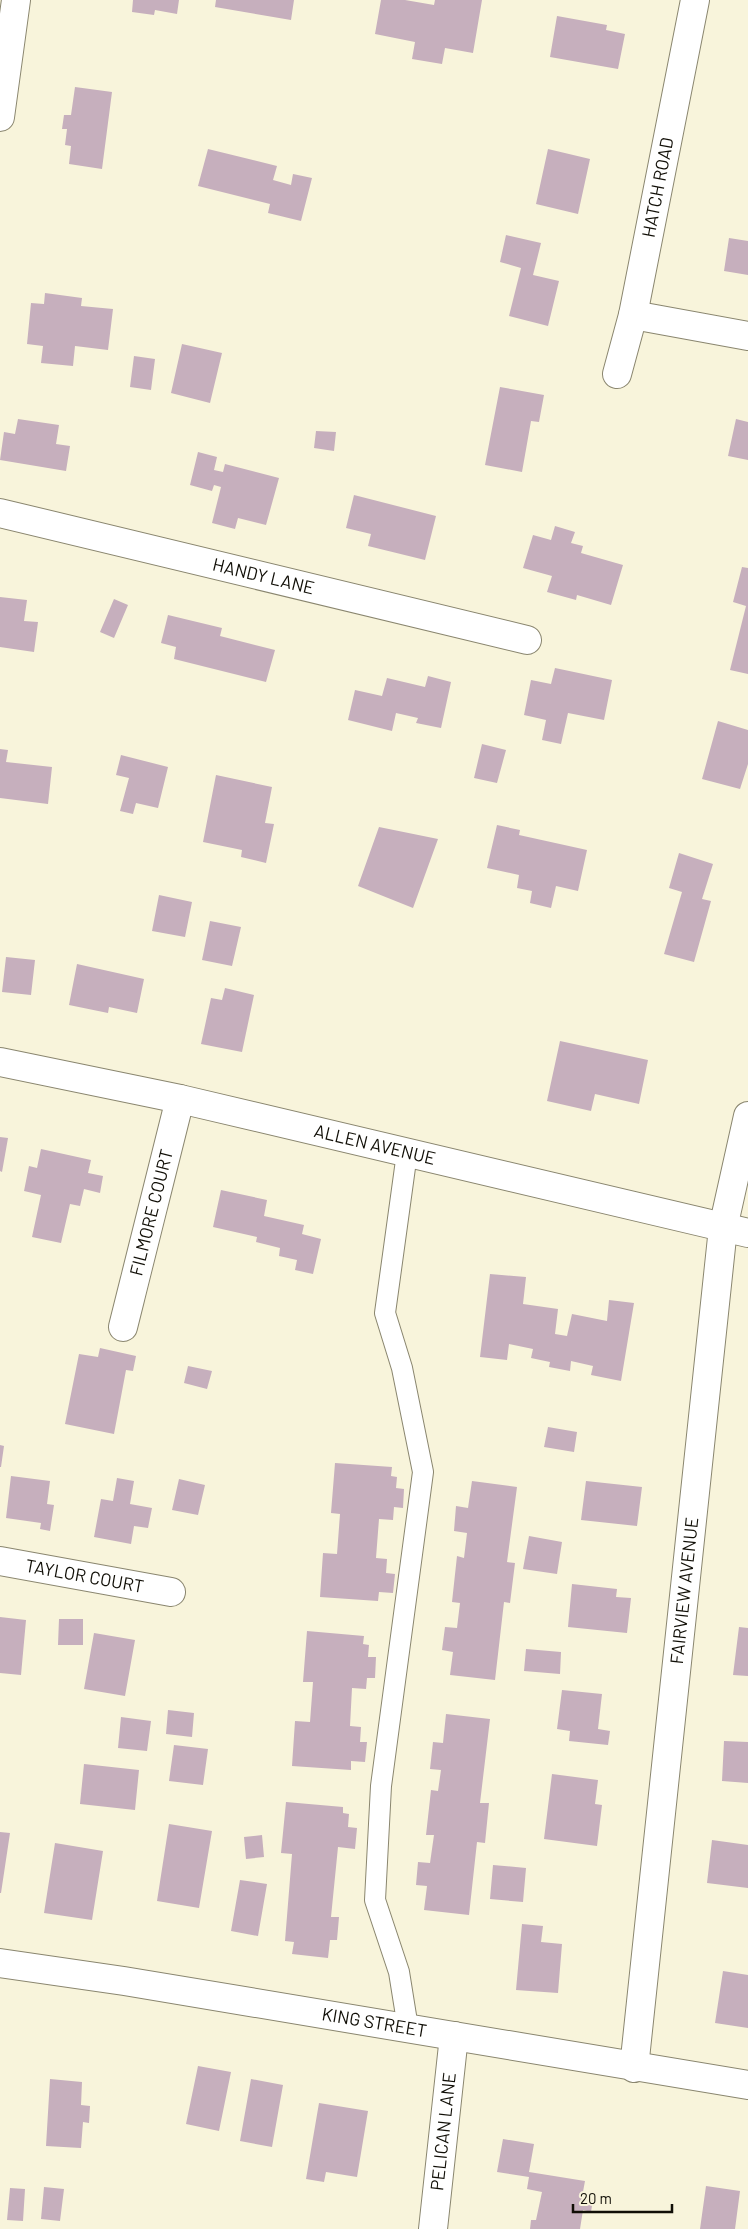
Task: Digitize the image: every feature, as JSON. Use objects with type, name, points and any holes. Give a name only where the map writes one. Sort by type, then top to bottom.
[{"type":"street","points":[[0,117],[16,0]]},
{"type":"street","name":"HATCH ROAD","points":[[617,374],[633,315],[694,0]]},
{"type":"street","points":[[633,315],[748,336]]},
{"type":"street","name":"HANDY LANE","points":[[0,512],[527,640]]},
{"type":"street","name":"ALLEN AVENUE","points":[[0,1062],[180,1099],[736,1230]]},
{"type":"street","name":"FILMORE COURT","points":[[123,1327],[180,1099]]},
{"type":"street","name":"FAIRVIEW AVENUE","points":[[634,2068],[736,1230],[748,1116]]},
{"type":"street","name":"TAYLOR COURT","points":[[0,1560],[170,1592]]},
{"type":"street","name":"KING STREET","points":[[0,1963],[124,1981],[634,2068],[748,2085]]},
{"type":"street","name":"PELICAN LANE","points":[[432,2229],[454,2036]]},
{"type":"lane","points":[[407,1153],[385,1313],[402,1368],[423,1472],[381,1786],[375,1900],[399,1972],[408,2028]]},
{"type":"building","points":[[133,0],[179,0],[177,14],[155,10],[154,15],[132,12]]},
{"type":"building","points":[[216,0],[294,0],[291,20],[215,7]]},
{"type":"building","points":[[381,0],[405,0],[434,5],[435,0],[482,0],[473,53],[445,48],[442,64],[412,59],[415,42],[375,34]]},
{"type":"building","points":[[557,16],[607,25],[606,30],[625,34],[618,69],[550,57]]},
{"type":"building","points":[[75,87],[112,92],[102,169],[69,164],[71,146],[65,145],[67,129],[62,129],[64,115],[71,115]]},
{"type":"building","points":[[208,149],[277,166],[273,180],[291,185],[293,174],[312,178],[301,221],[268,213],[270,204],[198,186]]},
{"type":"building","points":[[548,149],[590,159],[578,214],[536,204]]},
{"type":"building","points":[[506,235],[541,243],[533,275],[559,281],[548,326],[509,316],[521,268],[500,262]]},
{"type":"building","points":[[729,238],[748,241],[748,275],[724,271]]},
{"type":"building","points":[[45,293],[82,298],[81,306],[113,309],[108,350],[75,346],[73,366],[41,363],[43,346],[27,344],[31,303],[44,304]]},
{"type":"building","points":[[182,344],[222,353],[210,403],[171,393]]},
{"type":"building","points":[[134,356],[155,359],[151,390],[130,387]]},
{"type":"building","points":[[500,387],[544,395],[539,422],[531,421],[522,472],[485,465]]},
{"type":"building","points":[[18,419],[59,425],[56,444],[70,446],[66,471],[0,460],[4,432],[15,434]]},
{"type":"building","points":[[736,419],[748,422],[748,460],[728,456]]},
{"type":"building","points":[[316,431],[336,432],[334,451],[314,448]]},
{"type":"building","points":[[198,452],[217,457],[214,470],[223,472],[225,464],[279,478],[266,525],[238,518],[235,529],[212,523],[221,487],[214,485],[212,491],[190,485]]},
{"type":"building","points":[[354,495],[436,516],[425,560],[368,546],[371,534],[346,528]]},
{"type":"building","points":[[555,526],[575,532],[571,543],[583,546],[581,553],[623,565],[611,605],[577,595],[576,600],[547,592],[552,576],[523,568],[533,535],[551,540]]},
{"type":"building","points":[[742,567],[748,568],[748,674],[730,670],[746,606],[733,602]]},
{"type":"building","points":[[0,597],[27,600],[24,621],[38,622],[34,652],[0,647]]},
{"type":"building","points":[[114,599],[128,605],[114,638],[100,632]]},
{"type":"building","points":[[168,615],[222,628],[220,636],[275,650],[266,682],[174,659],[176,647],[161,643]]},
{"type":"building","points":[[555,668],[612,680],[604,720],[568,713],[561,744],[542,740],[546,720],[524,715],[531,680],[551,684]]},
{"type":"building","points":[[428,676],[451,682],[441,728],[416,723],[418,718],[396,713],[392,731],[348,720],[355,690],[382,696],[387,678],[425,687]]},
{"type":"building","points":[[718,721],[748,730],[748,764],[740,789],[702,779]]},
{"type":"building","points":[[482,744],[506,750],[497,783],[474,778]]},
{"type":"building","points":[[0,749],[8,750],[6,762],[52,767],[48,804],[0,798]]},
{"type":"building","points":[[121,755],[168,767],[158,808],[136,803],[133,814],[120,811],[129,778],[116,775]]},
{"type":"building","points":[[216,775],[272,787],[265,823],[274,824],[266,863],[241,857],[242,850],[203,842]]},
{"type":"building","points":[[497,825],[520,830],[519,835],[587,850],[578,891],[556,886],[551,908],[530,903],[532,891],[517,888],[519,875],[487,868]]},
{"type":"building","points":[[379,827],[438,839],[413,908],[358,886]]},
{"type":"building","points":[[679,853],[713,864],[702,899],[711,901],[694,962],[664,954],[682,892],[669,888]]},
{"type":"building","points":[[159,895],[192,902],[185,937],[152,931]]},
{"type":"building","points":[[210,921],[241,927],[232,966],[202,960]]},
{"type":"building","points":[[6,957],[35,960],[31,995],[2,992]]},
{"type":"building","points":[[77,964],[144,979],[137,1013],[109,1007],[108,1013],[69,1005]]},
{"type":"building","points":[[225,988],[254,995],[242,1052],[201,1044],[211,998],[222,1000]]},
{"type":"building","points":[[560,1041],[648,1060],[639,1104],[595,1094],[591,1111],[547,1101]]},
{"type":"building","points":[[0,1137],[8,1138],[2,1172],[0,1171]]},
{"type":"building","points":[[41,1149],[91,1160],[88,1173],[103,1176],[100,1193],[84,1189],[80,1206],[70,1204],[61,1243],[32,1237],[41,1195],[24,1191],[29,1166],[37,1168]]},
{"type":"building","points":[[221,1190],[267,1200],[264,1216],[304,1225],[302,1234],[321,1239],[313,1274],[295,1270],[297,1260],[279,1256],[280,1248],[256,1242],[257,1237],[213,1227]]},
{"type":"building","points":[[490,1274],[526,1277],[523,1304],[558,1309],[555,1334],[567,1336],[572,1314],[607,1321],[609,1300],[634,1303],[621,1381],[591,1375],[593,1366],[571,1361],[570,1371],[549,1367],[550,1362],[531,1358],[533,1349],[509,1344],[507,1360],[480,1357]]},
{"type":"building","points":[[100,1348],[136,1356],[133,1371],[126,1370],[114,1434],[65,1424],[79,1354],[98,1357]]},
{"type":"building","points":[[188,1366],[212,1371],[207,1389],[184,1383]]},
{"type":"building","points":[[548,1427],[577,1432],[574,1452],[544,1447]]},
{"type":"building","points":[[0,1445],[4,1446],[1,1467],[0,1467]]},
{"type":"building","points":[[335,1463],[392,1467],[391,1476],[397,1477],[396,1488],[404,1489],[403,1508],[394,1507],[393,1520],[379,1519],[376,1558],[387,1559],[386,1573],[395,1574],[393,1593],[379,1592],[378,1601],[320,1597],[323,1553],[337,1554],[340,1514],[331,1513]]},
{"type":"building","points":[[11,1476],[50,1481],[47,1504],[54,1505],[50,1531],[40,1529],[41,1523],[6,1518]]},
{"type":"building","points":[[117,1478],[134,1481],[130,1504],[152,1508],[148,1528],[134,1526],[131,1544],[94,1537],[101,1499],[113,1501]]},
{"type":"building","points":[[179,1479],[205,1485],[198,1515],[172,1510]]},
{"type":"building","points":[[472,1481],[517,1487],[507,1562],[515,1563],[510,1603],[504,1602],[495,1680],[450,1675],[453,1652],[442,1650],[445,1627],[457,1628],[460,1603],[452,1602],[457,1556],[464,1558],[467,1533],[454,1531],[456,1506],[468,1508]]},
{"type":"building","points":[[586,1481],[642,1487],[637,1526],[581,1520]]},
{"type":"building","points":[[529,1536],[562,1542],[557,1574],[523,1569]]},
{"type":"building","points":[[572,1584],[617,1589],[616,1597],[631,1598],[627,1633],[568,1627]]},
{"type":"building","points":[[0,1617],[26,1620],[21,1675],[0,1673]]},
{"type":"building","points":[[59,1619],[83,1619],[83,1645],[58,1645]]},
{"type":"building","points":[[739,1627],[748,1628],[748,1676],[733,1675]]},
{"type":"building","points":[[307,1631],[364,1636],[363,1644],[369,1645],[368,1657],[376,1657],[375,1678],[367,1678],[366,1689],[352,1688],[350,1726],[361,1727],[360,1742],[367,1742],[365,1762],[351,1761],[351,1770],[292,1766],[295,1721],[310,1722],[313,1682],[303,1682]]},
{"type":"building","points":[[94,1633],[135,1640],[125,1696],[84,1689]]},
{"type":"building","points":[[526,1649],[561,1652],[560,1674],[524,1671]]},
{"type":"building","points":[[562,1690],[602,1694],[598,1729],[610,1731],[608,1745],[569,1741],[570,1731],[557,1729]]},
{"type":"building","points":[[168,1710],[194,1713],[192,1737],[166,1734]]},
{"type":"building","points":[[446,1714],[490,1719],[480,1803],[489,1803],[485,1843],[477,1842],[469,1915],[424,1910],[427,1886],[416,1885],[418,1862],[430,1863],[434,1835],[426,1835],[431,1790],[438,1791],[441,1770],[430,1769],[433,1742],[443,1743]]},
{"type":"building","points":[[121,1717],[151,1721],[147,1751],[118,1748]]},
{"type":"building","points":[[724,1741],[748,1742],[748,1783],[722,1781]]},
{"type":"building","points":[[174,1745],[208,1749],[203,1785],[169,1781]]},
{"type":"building","points":[[84,1764],[139,1770],[135,1810],[80,1804]]},
{"type":"building","points":[[552,1774],[598,1780],[595,1804],[602,1805],[597,1846],[544,1839]]},
{"type":"building","points":[[286,1802],[343,1807],[343,1813],[349,1814],[348,1827],[357,1828],[355,1849],[338,1847],[331,1917],[339,1917],[337,1940],[330,1940],[328,1958],[292,1954],[294,1942],[285,1941],[292,1854],[281,1853]]},
{"type":"building","points":[[169,1824],[212,1831],[199,1908],[157,1901]]},
{"type":"building","points":[[0,1832],[10,1833],[1,1893],[0,1893]]},
{"type":"building","points":[[262,1835],[264,1857],[246,1859],[244,1837]]},
{"type":"building","points":[[712,1840],[748,1845],[748,1888],[707,1883]]},
{"type":"building","points":[[55,1843],[103,1851],[92,1920],[44,1913]]},
{"type":"building","points":[[493,1865],[526,1868],[523,1902],[490,1899]]},
{"type":"building","points":[[240,1880],[267,1884],[258,1936],[231,1931]]},
{"type":"building","points":[[522,1924],[543,1926],[541,1942],[562,1944],[558,1993],[516,1990]]},
{"type":"building","points":[[723,1971],[748,1975],[748,2028],[715,2023]]},
{"type":"building","points":[[198,2066],[231,2072],[219,2131],[186,2124]]},
{"type":"building","points":[[50,2079],[82,2082],[81,2105],[90,2106],[89,2123],[83,2122],[81,2148],[46,2146]]},
{"type":"building","points":[[251,2079],[283,2085],[272,2147],[240,2141]]},
{"type":"building","points":[[319,2103],[368,2111],[357,2177],[326,2172],[324,2182],[306,2179]]},
{"type":"building","points":[[503,2139],[534,2144],[529,2172],[585,2181],[582,2197],[593,2199],[591,2212],[583,2210],[580,2229],[530,2229],[531,2220],[536,2220],[542,2192],[527,2189],[529,2177],[497,2172]]},
{"type":"building","points":[[706,2186],[740,2191],[735,2229],[700,2229]]},
{"type":"building","points":[[44,2187],[64,2189],[60,2221],[41,2219]]},
{"type":"building","points":[[10,2188],[25,2189],[23,2221],[7,2220]]}]
